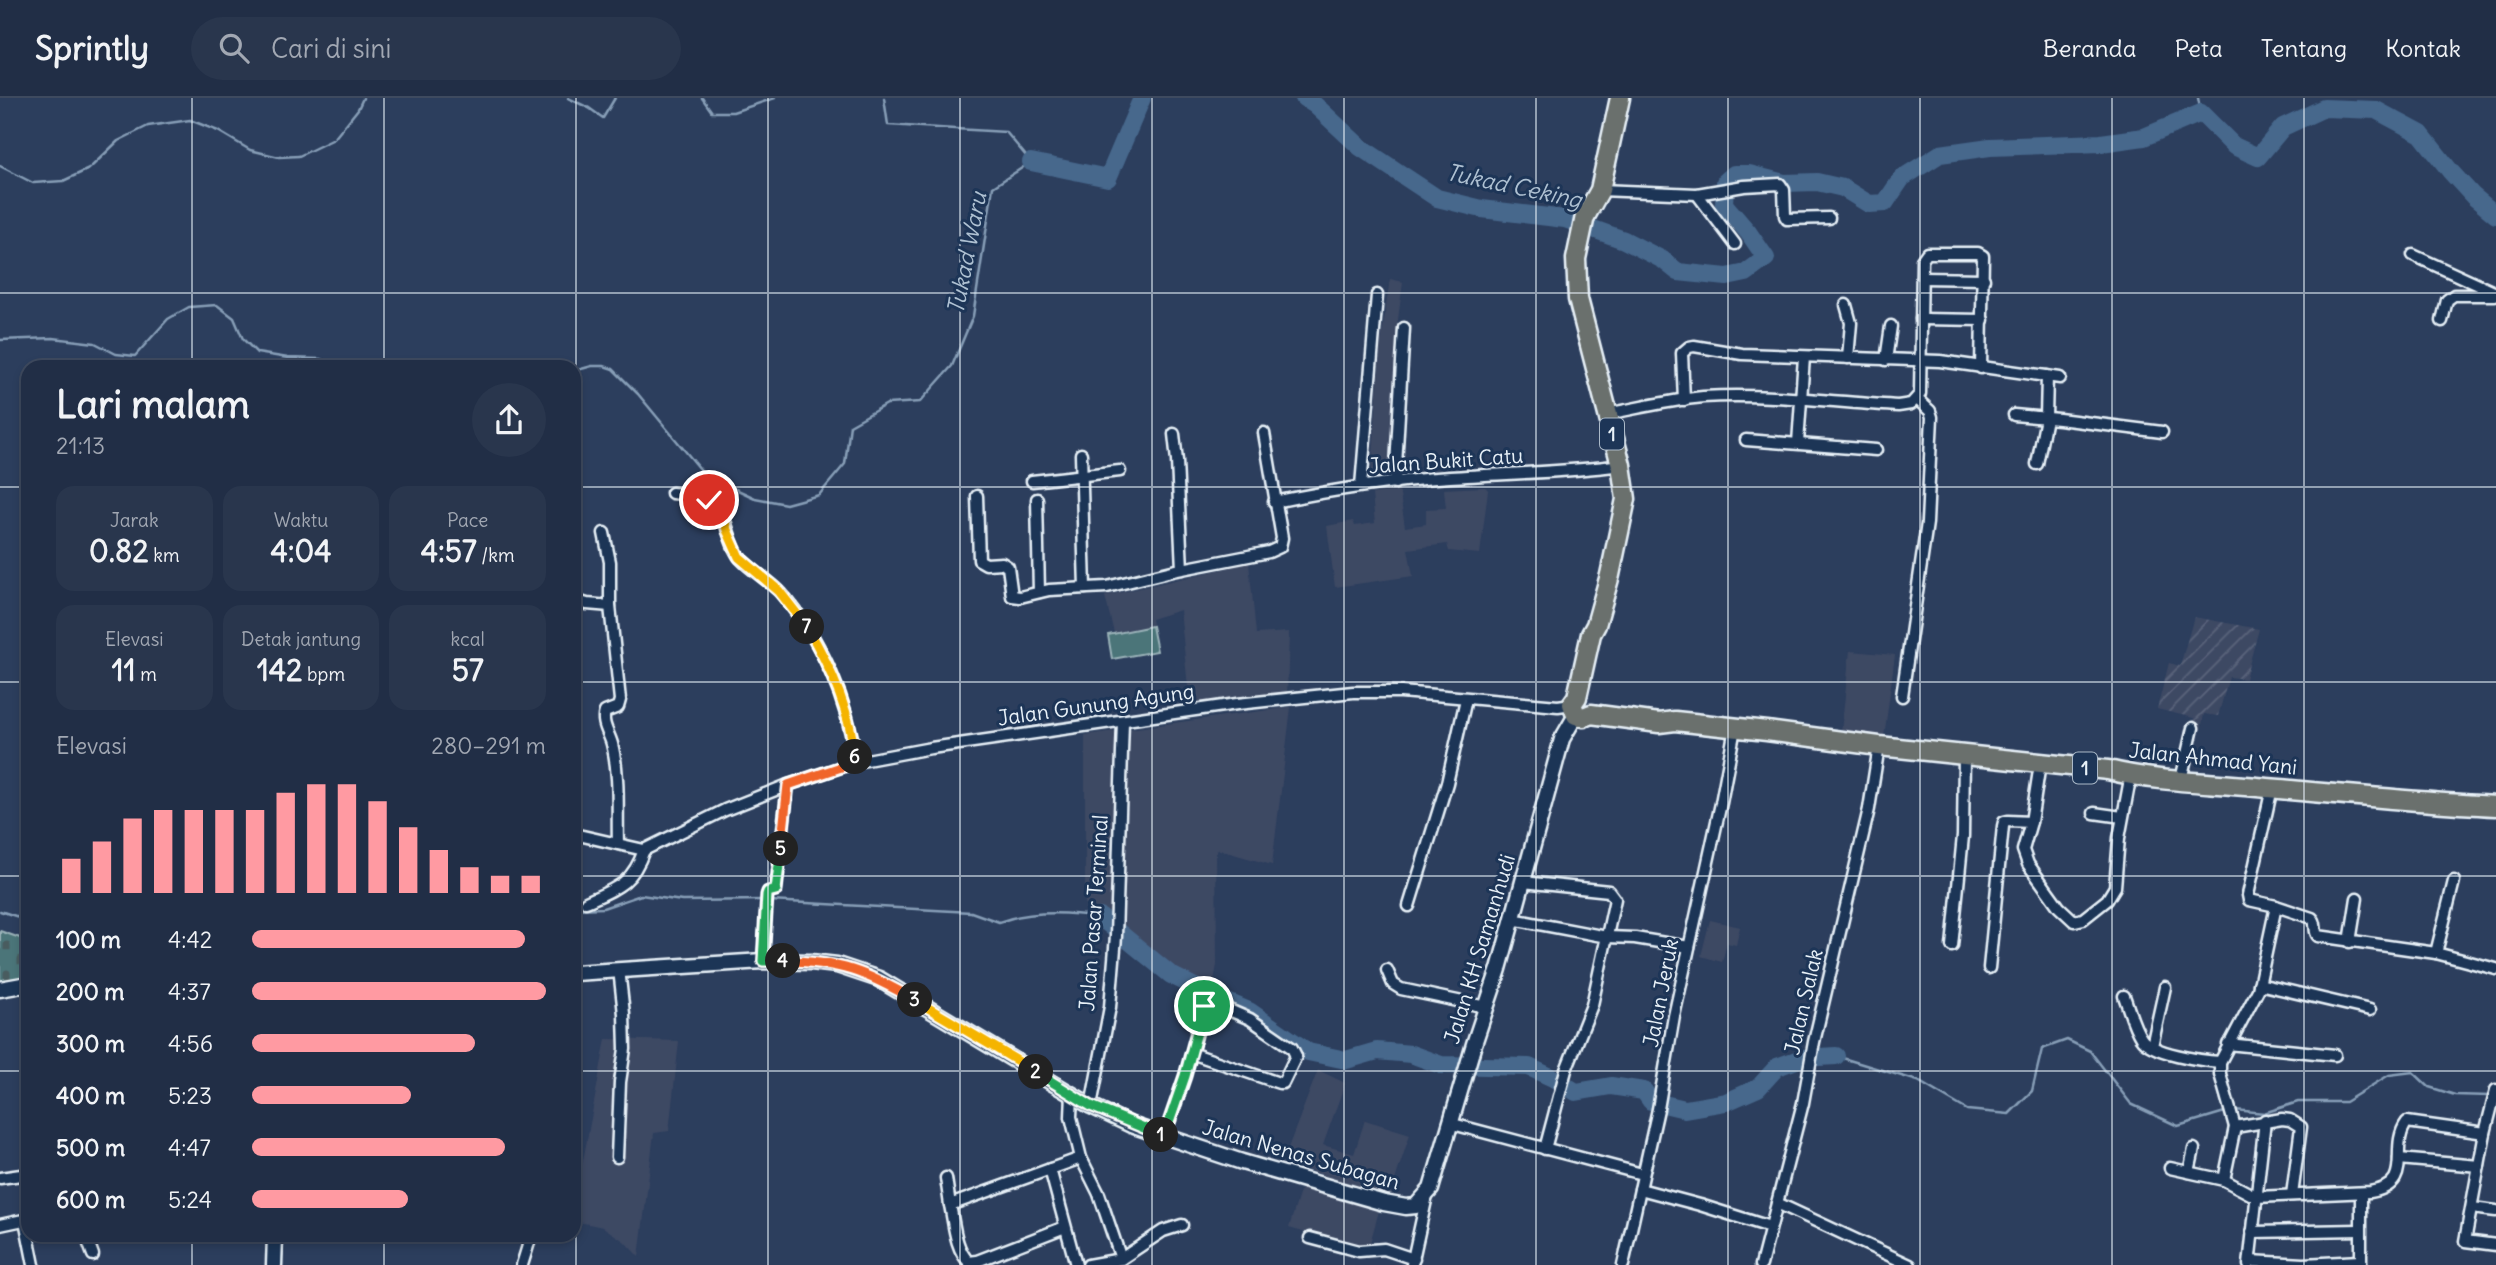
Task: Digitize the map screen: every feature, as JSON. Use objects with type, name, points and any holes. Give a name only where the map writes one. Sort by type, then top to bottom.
[{"type":"highway","points":[[1611,98],[1587,196],[1586,215],[1600,190],[1620,98]]},
{"type":"highway","name":"1","points":[[1583,705],[1598,635],[1596,625],[1624,513],[1625,486],[1578,299],[1576,272],[1585,216]]},
{"type":"highway","name":"Jalan Ahmad Yani","points":[[1583,705],[1660,713],[1675,721],[2181,780],[2370,798],[2496,806]]},
{"type":"main road","name":"Jalan KH Samanhudi","points":[[1427,1196],[1434,1181],[1449,1123],[1499,969],[1562,740],[1583,705]]},
{"type":"main road","name":"Jalan Nenas Subagan","points":[[581,972],[763,961],[837,965],[866,973],[1091,1106],[1131,1125],[1242,1162],[1394,1206],[1416,1206],[1427,1196]]},
{"type":"main road","points":[[0,989],[21,985]]},
{"type":"main road","points":[[274,1265],[275,1242]]},
{"type":"street","points":[[1600,190],[1697,194],[1774,184],[1783,186],[1785,216],[1791,221],[1829,218]]},
{"type":"street","points":[[1697,194],[1735,244]]},
{"type":"street","points":[[1606,414],[1684,400],[1718,397],[1801,399],[1898,407],[1911,404],[1920,394],[1922,260],[1927,253],[1978,253],[1984,258],[1981,368]]},
{"type":"street","points":[[2413,255],[2496,294]]},
{"type":"street","points":[[1922,278],[1984,279]]},
{"type":"street","points":[[2442,321],[2447,300],[2454,295],[2496,294]]},
{"type":"street","points":[[1361,486],[1377,295]]},
{"type":"street","points":[[1846,305],[1851,323],[1848,358]]},
{"type":"street","points":[[1922,319],[1983,320]]},
{"type":"street","points":[[1886,360],[1891,326]]},
{"type":"street","points":[[1395,483],[1404,328]]},
{"type":"street","points":[[1684,400],[1682,357],[1684,349],[1689,346],[1742,354],[1921,360],[2060,378]]},
{"type":"street","points":[[1798,443],[1804,357]]},
{"type":"street","points":[[2037,464],[2046,418],[2047,376]]},
{"type":"street","points":[[1902,696],[1927,523],[1932,417],[1930,411],[1917,399]]},
{"type":"street","points":[[2014,415],[2162,432]]},
{"type":"street","points":[[977,496],[979,560],[986,564],[1005,564],[1008,567],[1012,596],[1107,587],[1269,552],[1280,547],[1282,538],[1264,433]]},
{"type":"street","points":[[1174,434],[1182,569]]},
{"type":"street","points":[[1746,440],[1876,450]]},
{"type":"street","points":[[1081,454],[1085,588]]},
{"type":"street","name":"Jalan Bukit Catu","points":[[1274,502],[1361,486],[1451,477],[1562,472],[1621,465]]},
{"type":"street","points":[[1032,481],[1119,471]]},
{"type":"street","points":[[672,493],[698,496],[715,503],[722,511],[739,557],[779,591],[800,615],[843,704],[851,729],[856,762]]},
{"type":"street","points":[[1037,499],[1039,592]]},
{"type":"street","points":[[604,533],[610,562],[610,606],[620,700],[618,707],[606,712],[603,718],[612,743],[616,776],[618,844]]},
{"type":"street","points":[[581,602],[610,606]]},
{"type":"street","name":"Jalan Gunung Agung","points":[[644,850],[713,816],[788,785],[856,762],[931,748],[1237,704],[1353,692],[1401,692],[1558,706],[1583,705]]},
{"type":"street","points":[[1409,906],[1447,783],[1466,699]]},
{"type":"street","name":"Jalan Pasar Terminal","points":[[1091,1106],[1110,1007],[1117,925],[1123,721]]},
{"type":"street","name":"Jalan Jeruk","points":[[1623,1265],[1658,1109],[1735,728]]},
{"type":"street","points":[[2181,780],[2193,728]]},
{"type":"street","name":"Jalan Salak","points":[[1761,1265],[1803,1103],[1814,1042],[1869,809],[1879,746]]},
{"type":"street","points":[[1952,946],[1963,836],[1964,755]]},
{"type":"street","points":[[2040,764],[2031,822],[2023,850],[2059,907],[2071,919],[2078,921],[2107,900],[2115,887],[2131,774]]},
{"type":"street","points":[[763,961],[767,895],[768,892],[776,890],[788,785]]},
{"type":"street","points":[[2272,788],[2249,900],[2276,906],[2314,920],[2318,936],[2436,953],[2496,969]]},
{"type":"street","points":[[2094,813],[2123,817]]},
{"type":"street","points":[[1989,968],[2004,822],[2031,822]]},
{"type":"street","points":[[581,836],[644,850],[632,877],[626,883],[586,902]]},
{"type":"street","points":[[2436,953],[2454,881]]},
{"type":"street","points":[[1523,882],[1609,891],[1615,899],[1592,1005],[1566,1070],[1545,1149]]},
{"type":"street","points":[[2350,942],[2357,898]]},
{"type":"street","points":[[2224,1180],[2234,1124],[2220,1074],[2220,1062],[2253,1002],[2276,906]]},
{"type":"street","points":[[1512,919],[1607,937],[1635,938],[1689,947]]},
{"type":"street","points":[[617,1157],[620,1082],[625,1049],[619,969]]},
{"type":"street","points":[[1387,970],[1393,984],[1401,989],[1486,1007]]},
{"type":"street","points":[[2259,984],[2370,1010]]},
{"type":"street","points":[[2152,1046],[2165,987]]},
{"type":"street","points":[[2124,996],[2140,1036],[2152,1046],[2202,1060],[2220,1062]]},
{"type":"street","points":[[1164,1137],[1204,1006],[1213,1003],[1250,1019],[1292,1048],[1296,1056],[1287,1078],[1283,1083],[1279,1083],[1191,1053]]},
{"type":"street","points":[[2228,1044],[2335,1055]]},
{"type":"street","points":[[1072,1094],[1072,1117],[1081,1158],[1099,1194],[1122,1259]]},
{"type":"street","points":[[2495,1095],[2485,1133],[2465,1241],[2496,1245]]},
{"type":"street","points":[[2234,1124],[2290,1120],[2301,1127],[2292,1195]]},
{"type":"street","points":[[2265,1121],[2249,1263],[2360,1263],[2361,1193]]},
{"type":"street","points":[[2170,1168],[2224,1180],[2256,1197],[2361,1193],[2378,1191],[2393,1184],[2397,1177],[2404,1126],[2407,1122],[2485,1133]]},
{"type":"street","points":[[1449,1123],[1643,1174]]},
{"type":"street","points":[[2189,1172],[2194,1149]]},
{"type":"street","points":[[950,1205],[1081,1158]]},
{"type":"street","points":[[2399,1159],[2479,1166]]},
{"type":"street","points":[[1050,1169],[1076,1265]]},
{"type":"street","points":[[0,1178],[21,1175]]},
{"type":"street","points":[[946,1178],[959,1244],[963,1256],[969,1262],[1065,1227]]},
{"type":"street","points":[[1640,1189],[1770,1227]]},
{"type":"street","points":[[1310,1238],[1359,1251],[1384,1249],[1414,1263],[1427,1196]]},
{"type":"street","points":[[1777,1203],[1910,1265]]},
{"type":"street","points":[[2472,1208],[2496,1211]]},
{"type":"street","points":[[0,1226],[21,1221]]},
{"type":"street","points":[[1088,1265],[1122,1259],[1163,1231],[1182,1225]]},
{"type":"street","points":[[2252,1232],[2360,1230]]},
{"type":"street","points":[[30,1242],[34,1265]]},
{"type":"street","points":[[88,1242],[93,1255]]},
{"type":"street","points":[[522,1265],[529,1242]]},
{"type":"shaded area","points":[[1390,279],[1403,282],[1397,327],[1403,328],[1392,482],[1371,485],[1380,348]]},
{"type":"shaded area","points":[[1485,487],[1488,490],[1480,554],[1449,551],[1447,544],[1408,549],[1413,576],[1335,587],[1327,526],[1353,521],[1355,526],[1375,523],[1372,494],[1399,489],[1405,527],[1426,524],[1426,509],[1446,508],[1444,489]]},
{"type":"shaded area","points":[[1249,563],[1256,634],[1289,632],[1287,696],[1190,706],[1180,610],[1151,619],[1157,651],[1112,659],[1108,635],[1114,633],[1105,596]]},
{"type":"shaded area","points":[[2194,617],[2259,629],[2245,679],[2229,677],[2218,716],[2204,714],[2201,730],[2192,728],[2194,718],[2157,709],[2169,663],[2180,666]]},
{"type":"shaded area","points":[[1850,651],[1895,655],[1884,737],[1841,732]]},
{"type":"shaded area","points":[[1291,707],[1272,865],[1216,849],[1217,965],[1212,991],[1173,971],[1133,933],[1085,904],[1085,735]]},
{"type":"shaded area","points":[[1710,920],[1740,927],[1736,945],[1727,943],[1722,962],[1701,956]]},
{"type":"shaded area","points":[[606,1039],[679,1041],[669,1131],[654,1133],[639,1257],[624,1241],[603,1227],[581,1222],[583,1161]]},
{"type":"shaded area","points":[[1318,1070],[1345,1083],[1323,1145],[1354,1154],[1365,1120],[1410,1134],[1389,1198],[1283,1161]]},
{"type":"shaded area","points":[[1301,1188],[1379,1211],[1368,1250],[1289,1228]]},
{"type":"green space","points":[[1152,626],[1157,651],[1112,659],[1108,635]]},
{"type":"green space","points":[[0,931],[21,939],[21,980],[0,985]]},
{"type":"waterway","name":"Tukad Ceking","points":[[0,166],[33,183],[63,181],[89,169],[118,141],[148,126],[190,120],[218,131],[250,150],[279,157],[299,156],[334,139],[358,109],[363,98]]},
{"type":"waterway","name":"Tukad Ceking","points":[[568,98],[603,118],[615,98]]},
{"type":"waterway","name":"Tukad Ceking","points":[[702,98],[712,112],[733,112],[775,98]]},
{"type":"waterway","name":"Tukad Waru","points":[[581,369],[592,366],[613,369],[638,394],[705,475],[755,498],[786,504],[819,495],[845,464],[850,425],[887,404],[920,402],[952,366],[973,316],[993,187],[1031,162],[1006,132],[888,125],[884,98]]},
{"type":"waterway","name":"Tukad Ceking","points":[[1031,162],[1108,178],[1142,98]]},
{"type":"waterway","name":"Tukad Ceking","points":[[1304,98],[1360,147],[1437,198],[1482,209],[1565,219],[1624,240],[1663,260],[1678,272],[1727,277],[1746,273],[1766,258],[1724,204],[1725,182],[1734,174],[1749,174],[1784,183],[1817,182],[1843,188],[1869,204],[1885,203],[1902,178],[1940,154],[1990,147],[2101,143],[2144,137],[2201,113],[2234,146],[2258,157],[2283,127],[2324,108],[2376,110],[2421,134],[2473,196],[2496,215]]},
{"type":"waterway","points":[[2198,98],[2201,113]]},
{"type":"waterway","name":"Tukad Waru","points":[[0,340],[53,338],[95,343],[116,354],[135,356],[168,319],[189,307],[217,305],[234,318],[243,339],[257,353],[323,360]]},
{"type":"waterway","points":[[581,909],[603,908],[641,895],[682,901],[764,900]]},
{"type":"waterway","points":[[770,901],[971,912],[999,922],[1024,915],[1049,913],[1100,917]]},
{"type":"waterway","points":[[0,911],[21,918]]},
{"type":"waterway","points":[[1100,917],[1171,975],[1249,1011],[1308,1052],[1346,1060],[1377,1051],[1411,1054],[1441,1065],[1529,1067],[1576,1092],[1611,1086],[1644,1091],[1651,1101],[1685,1109],[1726,1102],[1758,1088],[1777,1067],[1802,1058],[1836,1056]]},
{"type":"waterway","points":[[1836,1056],[1918,1081],[1967,1110],[2009,1114],[2032,1091],[2042,1049],[2067,1040],[2090,1051],[2131,1104],[2178,1126],[2228,1111]]},
{"type":"waterway","points":[[2235,1110],[2264,1113],[2298,1102],[2345,1102],[2389,1075],[2413,1072],[2429,1087],[2455,1095],[2490,1096]]},
{"type":"route","points":[[709,500],[722,511],[739,557],[779,591],[800,615],[812,636],[848,718],[856,762],[788,785],[776,890],[768,892],[767,895],[763,961],[837,965],[866,973],[1091,1106],[1164,1137],[1185,1076],[1204,1006]]}]
